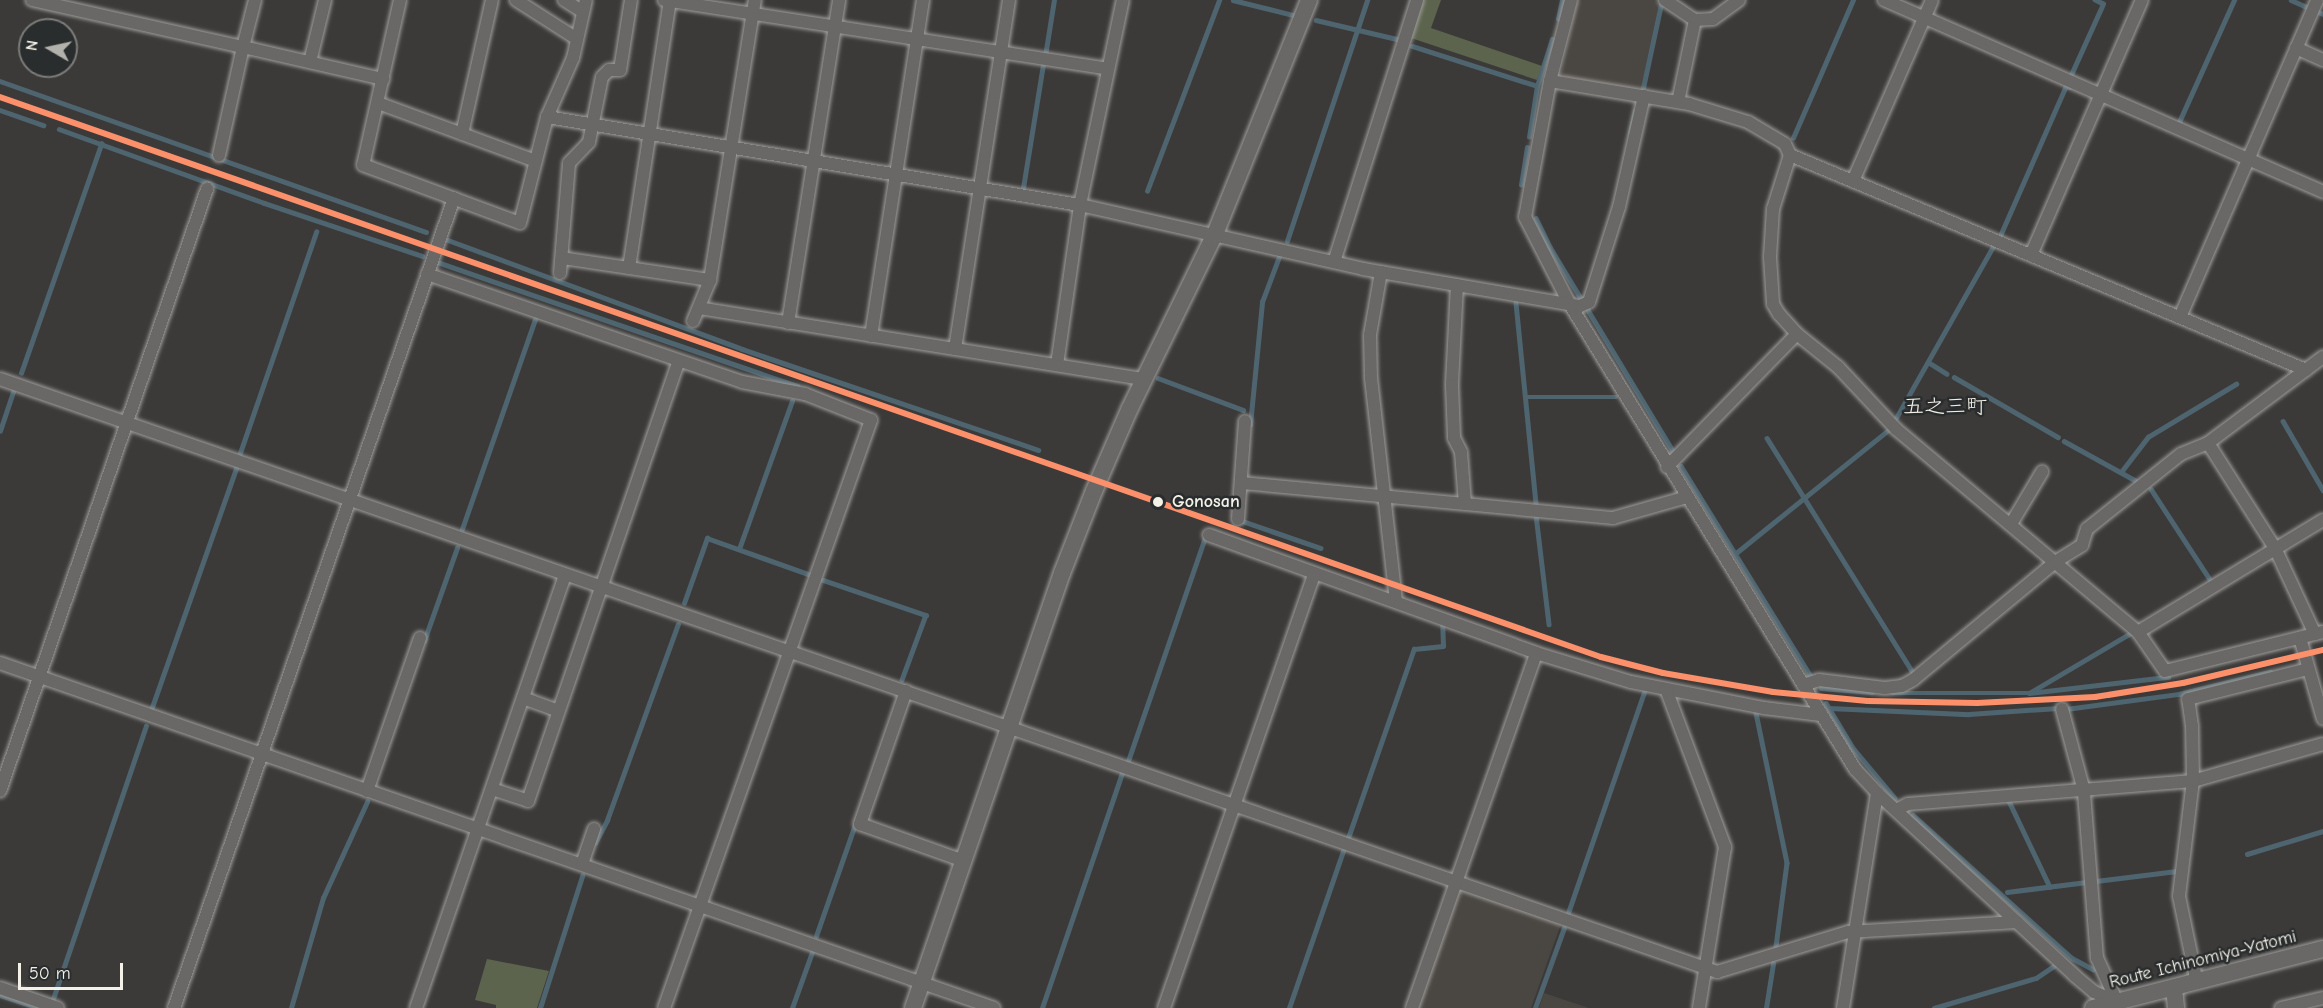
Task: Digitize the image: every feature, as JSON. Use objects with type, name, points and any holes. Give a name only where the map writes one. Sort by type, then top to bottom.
[{"type":"street","points":[[32,0],[383,79]]},
{"type":"street","points":[[219,155],[255,0]]},
{"type":"street","points":[[310,62],[325,0]]},
{"type":"street","points":[[400,0],[363,165],[520,223],[547,117],[573,58],[585,6],[564,0]]},
{"type":"street","points":[[462,134],[492,0]]},
{"type":"street","points":[[516,0],[577,39]]},
{"type":"street","points":[[560,273],[569,163],[589,142],[602,77],[609,70],[620,70],[632,0]]},
{"type":"street","points":[[693,321],[710,280],[755,0]]},
{"type":"street","points":[[788,322],[839,0]]},
{"type":"street","points":[[871,336],[898,177],[923,0]]},
{"type":"street","points":[[955,349],[1009,0]]},
{"type":"street","points":[[1057,366],[1080,205],[1123,0]]},
{"type":"street","points":[[913,1008],[1062,573],[1098,480],[1143,379],[1215,234],[1309,0]]},
{"type":"street","points":[[1334,262],[1418,0]]},
{"type":"street","points":[[1571,0],[1550,81],[1525,217],[1579,304],[1667,467],[1855,769],[1877,793],[2094,992],[2117,1002]]},
{"type":"street","points":[[1665,0],[1695,20],[1713,19],[1739,0]]},
{"type":"street","points":[[1884,0],[2323,192]]},
{"type":"street","points":[[1853,181],[1932,0]]},
{"type":"street","points":[[2031,255],[2142,0]]},
{"type":"street","points":[[2180,317],[2317,0]]},
{"type":"street","points":[[629,268],[650,135],[667,1],[1108,69]]},
{"type":"street","points":[[1678,102],[1695,20]]},
{"type":"street","points":[[2296,48],[2323,60]]},
{"type":"street","points":[[1550,81],[1678,102],[1748,122],[1785,144],[1790,155],[1773,209],[1770,257],[1773,304],[1797,334],[1838,367],[1896,429],[2138,632],[2165,670],[2319,633],[2275,548],[2208,443]]},
{"type":"street","points":[[1579,304],[1619,207],[1644,96]]},
{"type":"street","points":[[378,103],[536,161]]},
{"type":"street","points":[[547,117],[813,163],[1080,205],[1381,272],[1579,304]]},
{"type":"street","points":[[1790,155],[2306,370]]},
{"type":"street","points":[[0,791],[207,189]]},
{"type":"street","points":[[174,1008],[347,500],[453,198]]},
{"type":"street","points":[[562,258],[710,280]]},
{"type":"street","points":[[1381,272],[1370,335],[1371,378],[1396,601]]},
{"type":"street","points":[[427,274],[742,382],[805,394],[871,420],[664,1008]]},
{"type":"street","points":[[1457,285],[1452,385],[1454,438],[1461,452],[1465,504]]},
{"type":"street","points":[[699,308],[1143,379]]},
{"type":"street","points":[[1667,467],[1797,334]]},
{"type":"street","points":[[1803,684],[1819,680],[1885,688],[1902,686],[2055,562],[2082,545],[2087,529],[2181,454],[2208,443],[2323,357]]},
{"type":"street","points":[[492,789],[528,801],[679,361]]},
{"type":"street","points":[[0,379],[1717,972],[1848,932],[2017,922]]},
{"type":"street","points":[[1238,519],[1245,421]]},
{"type":"street","points":[[2011,524],[2042,472]]},
{"type":"street","points":[[1242,483],[1612,518],[1687,497]]},
{"type":"street","points":[[2138,632],[2323,520]]},
{"type":"street","points":[[1209,535],[1536,653],[1631,682],[1764,708],[1821,715]]},
{"type":"street","points":[[1164,1008],[1314,573]]},
{"type":"street","points":[[416,1008],[565,575]]},
{"type":"street","points":[[367,791],[420,638]]},
{"type":"street","points":[[2300,638],[2323,719]]},
{"type":"street","points":[[1412,1008],[1536,653]]},
{"type":"street","points":[[0,663],[994,1008]]},
{"type":"street","points":[[2197,983],[2179,896],[2193,781],[2192,726],[2188,699],[2308,669]]},
{"type":"street","points":[[1666,689],[1725,846],[1699,1008]]},
{"type":"street","points":[[906,691],[860,824],[964,861]]},
{"type":"street","points":[[523,698],[558,711]]},
{"type":"street","points":[[2062,709],[2084,791],[2097,958],[2117,1002]]},
{"type":"street","points":[[1896,810],[1908,804],[2193,781],[2323,744]]},
{"type":"street","points":[[1844,1008],[1877,793]]},
{"type":"street","points":[[582,864],[594,828]]},
{"type":"street","name":"Route Ichinomiya-Yatomi","points":[[2094,1008],[2323,949]]},
{"type":"street","points":[[0,988],[58,1008]]},
{"type":"street","points":[[2174,988],[2176,1008]]},
{"type":"street","points":[[2282,1008],[2303,1005],[2323,998]]},
{"type":"shaded area","points":[[1578,0],[1660,0],[1641,90],[1567,77],[1561,73]]},
{"type":"shaded area","points":[[1463,886],[1562,921],[1531,1008],[1413,1008],[1456,889]]},
{"type":"shaded area","points":[[1544,993],[1589,1008],[1539,1008]]},
{"type":"green space","points":[[1422,0],[1441,0],[1431,28],[1542,66],[1537,80],[1411,38]]},
{"type":"green space","points":[[487,959],[549,971],[537,1008],[496,1008],[496,1005],[475,1000]]},
{"type":"waterway","points":[[1045,56],[1054,0]]},
{"type":"waterway","points":[[1147,191],[1219,0]]},
{"type":"waterway","points":[[1233,0],[1293,15]]},
{"type":"waterway","points":[[1287,241],[1367,0]]},
{"type":"waterway","points":[[1558,19],[1562,0]]},
{"type":"waterway","points":[[1793,138],[1853,0]]},
{"type":"waterway","points":[[2070,77],[2103,4],[2095,0]]},
{"type":"waterway","points":[[2179,122],[2234,0]]},
{"type":"waterway","points":[[2291,0],[2309,8]]},
{"type":"waterway","points":[[1643,88],[1661,4]]},
{"type":"waterway","points":[[2316,11],[2323,14]]},
{"type":"waterway","points":[[1316,20],[1401,40]]},
{"type":"waterway","points":[[1412,46],[1537,86],[1552,39]]},
{"type":"waterway","points":[[1023,188],[1043,65]]},
{"type":"waterway","points":[[0,81],[426,232]]},
{"type":"waterway","points":[[1529,137],[1537,86]]},
{"type":"waterway","points":[[2000,236],[2066,86],[2070,87]]},
{"type":"waterway","points":[[0,110],[43,125]]},
{"type":"waterway","points":[[1630,133],[1635,112]]},
{"type":"waterway","points":[[59,129],[264,203],[422,256]]},
{"type":"waterway","points":[[21,373],[101,144]]},
{"type":"waterway","points":[[1521,185],[1527,147]]},
{"type":"waterway","points":[[1536,218],[1550,247],[1673,451]]},
{"type":"waterway","points":[[240,453],[316,232]]},
{"type":"waterway","points":[[448,240],[742,349],[1038,450]]},
{"type":"waterway","points":[[1896,418],[1994,245]]},
{"type":"waterway","points":[[1250,425],[1262,302],[1280,254]]},
{"type":"waterway","points":[[440,263],[797,386]]},
{"type":"waterway","points":[[1516,303],[1536,503]]},
{"type":"waterway","points":[[462,529],[536,317]]},
{"type":"waterway","points":[[1928,362],[1947,374]]},
{"type":"waterway","points":[[1954,377],[2058,437]]},
{"type":"waterway","points":[[1158,378],[1243,410]]},
{"type":"waterway","points":[[2121,472],[2148,437],[2236,384]]},
{"type":"waterway","points":[[0,431],[13,392]]},
{"type":"waterway","points":[[1525,397],[1616,397]]},
{"type":"waterway","points":[[739,549],[792,401]]},
{"type":"waterway","points":[[2283,421],[2323,490]]},
{"type":"waterway","points":[[1736,553],[1892,427]]},
{"type":"waterway","points":[[1767,438],[1913,673]]},
{"type":"waterway","points":[[2064,441],[2140,483]]},
{"type":"waterway","points":[[1681,466],[1810,675]]},
{"type":"waterway","points":[[151,710],[236,468]]},
{"type":"waterway","points":[[2151,489],[2211,581]]},
{"type":"waterway","points":[[1536,515],[1549,624]]},
{"type":"waterway","points":[[1242,519],[1242,521],[1321,548]]},
{"type":"waterway","points":[[684,603],[707,538],[814,576]]},
{"type":"waterway","points":[[1128,761],[1205,538]]},
{"type":"waterway","points":[[424,641],[457,548]]},
{"type":"waterway","points":[[823,580],[926,615],[902,680]]},
{"type":"waterway","points":[[1348,838],[1414,649],[1443,646],[1442,622]]},
{"type":"waterway","points":[[595,843],[607,820],[678,624]]},
{"type":"waterway","points":[[2031,692],[2134,631]]},
{"type":"waterway","points":[[2066,709],[2179,694],[2270,672]]},
{"type":"waterway","points":[[1892,693],[2029,693],[2168,677]]},
{"type":"waterway","points":[[1821,688],[1872,692]]},
{"type":"waterway","points":[[1568,913],[1645,690]]},
{"type":"waterway","points":[[1826,703],[1853,748],[1895,798]]},
{"type":"waterway","points":[[1829,708],[1969,714],[2058,708]]},
{"type":"waterway","points":[[1756,713],[1787,863],[1776,947]]},
{"type":"waterway","points":[[53,999],[146,726]]},
{"type":"waterway","points":[[1042,1008],[1122,773]]},
{"type":"waterway","points":[[2009,801],[2050,887]]},
{"type":"waterway","points":[[291,1008],[323,898],[367,802]]},
{"type":"waterway","points":[[1913,815],[2072,958],[2093,969]]},
{"type":"waterway","points":[[816,936],[856,822]]},
{"type":"waterway","points":[[2247,854],[2323,831]]},
{"type":"waterway","points":[[1289,1008],[1343,851]]},
{"type":"waterway","points":[[2096,881],[2178,871]]},
{"type":"waterway","points":[[540,1008],[582,876]]},
{"type":"waterway","points":[[2007,892],[2086,882]]},
{"type":"waterway","points":[[1535,1008],[1564,928]]},
{"type":"waterway","points":[[792,1008],[812,952]]},
{"type":"waterway","points":[[1766,1008],[1773,964]]},
{"type":"waterway","points":[[1934,1008],[2036,978],[2054,966]]},
{"type":"waterway","points":[[0,995],[39,1008]]},
{"type":"transit line","points":[[0,97],[1601,657],[1663,673],[1773,692],[1868,701],[1977,703],[2095,697],[2183,683],[2323,650]]},
{"type":"place","name":"Gonosan","points":[[1158,502]]},
{"type":"district","name":"五之三町","points":[[1945,406]]}]
